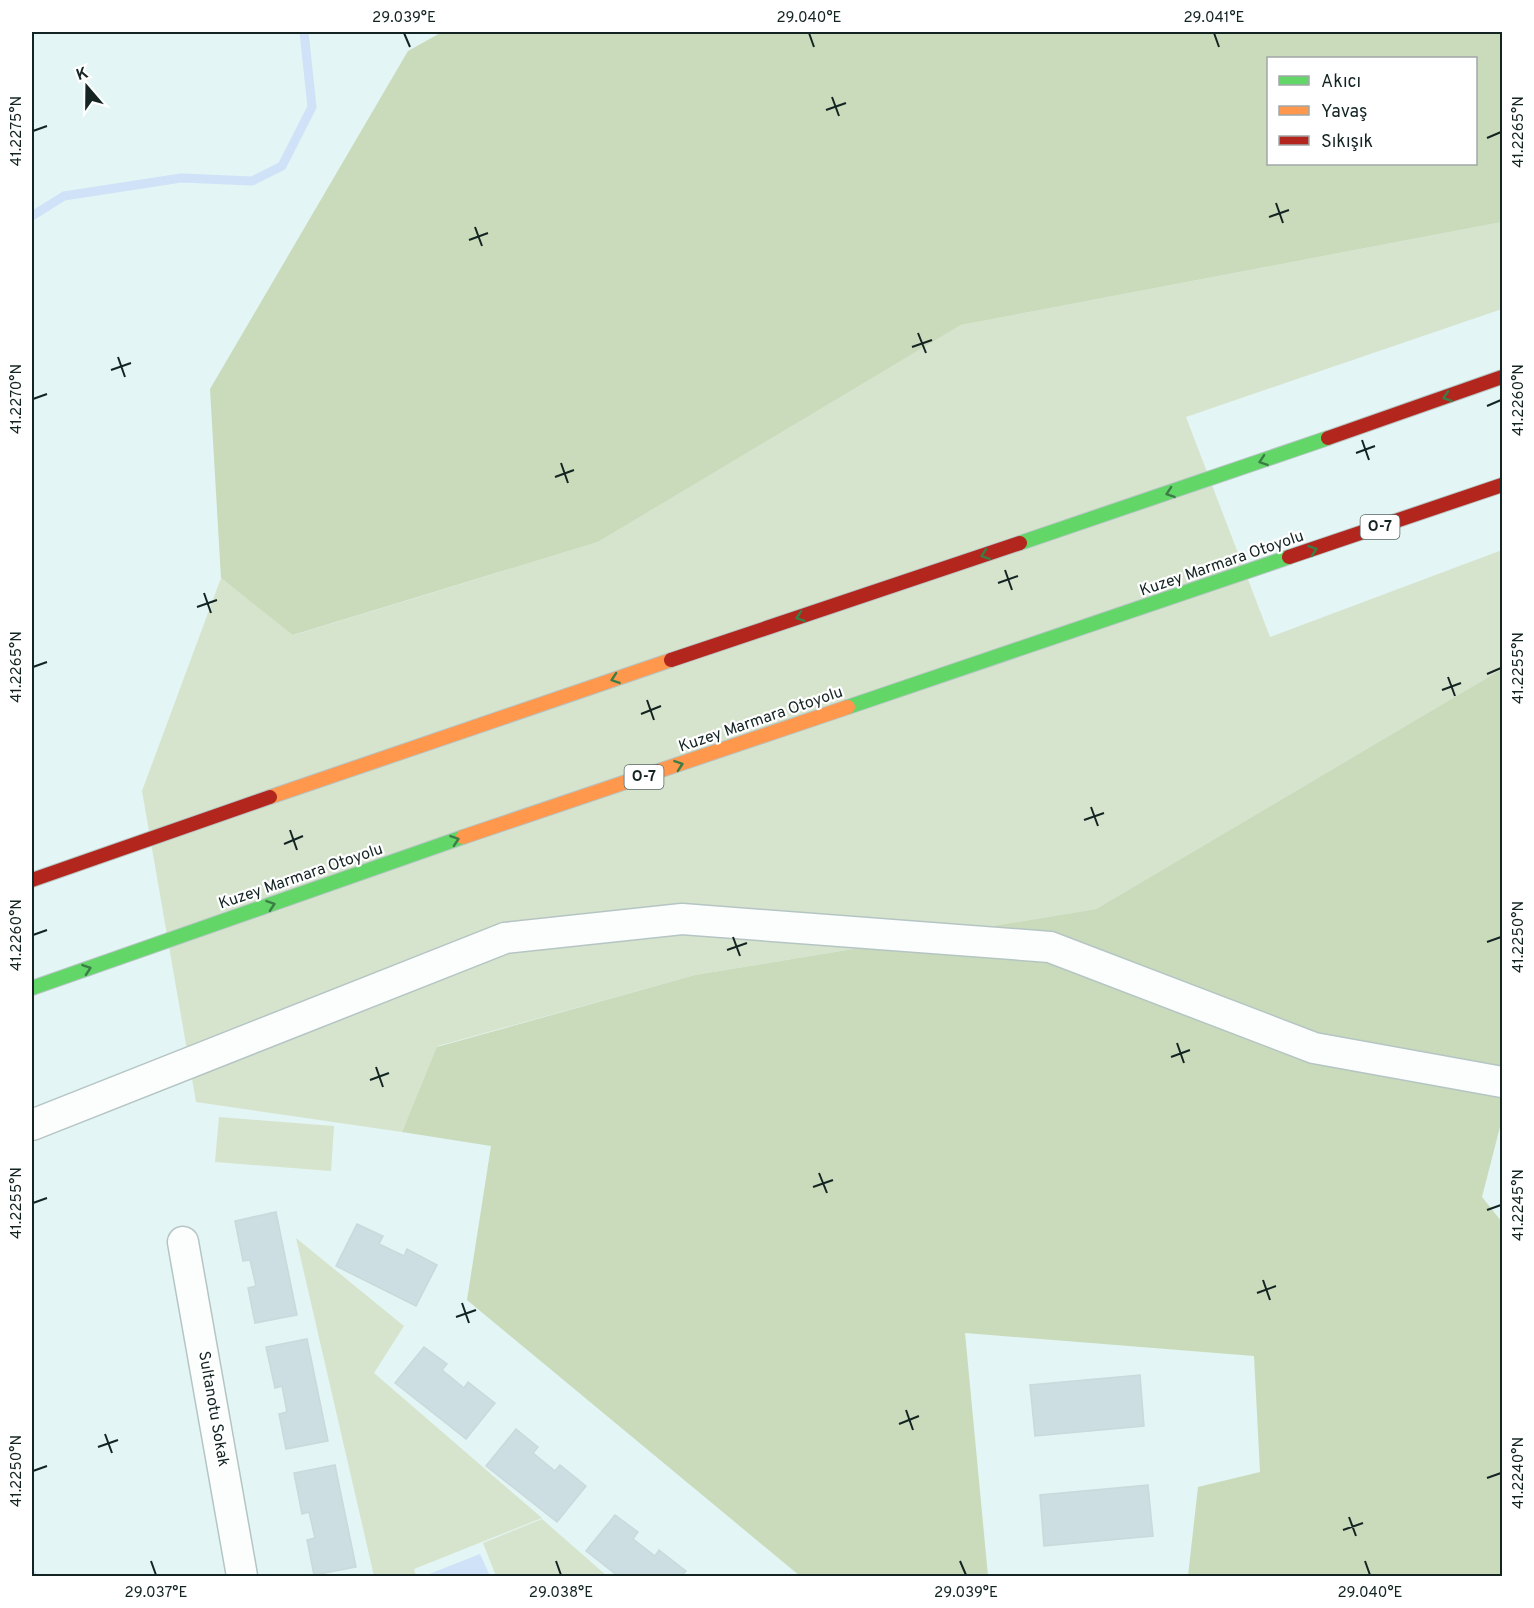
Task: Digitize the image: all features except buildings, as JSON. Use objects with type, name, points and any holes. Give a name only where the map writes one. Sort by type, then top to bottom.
[{"type":"highway","points":[[32,880],[400,751],[1226,474],[1503,377]]},
{"type":"highway","name":"Kuzey Marmara Otoyolu","points":[[32,988],[447,843],[1503,485]]},
{"type":"street","points":[[32,1125],[505,938],[682,919],[1050,947],[1314,1048],[1503,1082]]},
{"type":"street","name":"Sultanotu Sokak","points":[[183,1242],[242,1576]]},
{"type":"green space","points":[[442,32],[1502,32],[1502,222],[961,325],[598,542],[293,635],[221,578],[210,389],[408,51]]},
{"type":"green space","points":[[1502,222],[1502,309],[1186,417],[1270,637],[1502,550],[1502,669],[1096,909],[695,975],[438,1046],[402,1132],[196,1102],[142,791],[221,578],[294,635],[598,542],[961,325]]},
{"type":"green space","points":[[1502,669],[1502,1119],[1482,1197],[1502,1222],[1502,1576],[1188,1576],[1198,1487],[1260,1472],[1254,1356],[965,1333],[988,1576],[800,1576],[467,1300],[491,1146],[402,1132],[437,1047],[695,975],[1096,909]]},
{"type":"green space","points":[[219,1117],[334,1126],[331,1171],[215,1162]]},
{"type":"green space","points":[[296,1238],[404,1326],[374,1373],[542,1518],[414,1569],[416,1576],[374,1576]]},
{"type":"green space","points":[[542,1519],[607,1576],[496,1576],[483,1543]]},
{"type":"water","points":[[480,1554],[490,1576],[424,1576]]},
{"type":"waterway","points":[[32,216],[64,196],[181,178],[252,181],[282,166],[312,107],[304,32]]},
{"type":"traffic: fast","points":[[1020,543],[1328,438]]},
{"type":"traffic: fast","points":[[848,707],[1289,557]]},
{"type":"traffic: fast","points":[[32,988],[463,837]]},
{"type":"traffic: slow","points":[[270,797],[671,660]]},
{"type":"traffic: slow","points":[[463,837],[848,707]]},
{"type":"traffic: jam","points":[[1328,438],[1502,377]]},
{"type":"traffic: jam","points":[[1289,557],[1502,485]]},
{"type":"traffic: jam","points":[[671,660],[1020,543]]},
{"type":"traffic: jam","points":[[32,880],[270,797]]}]
